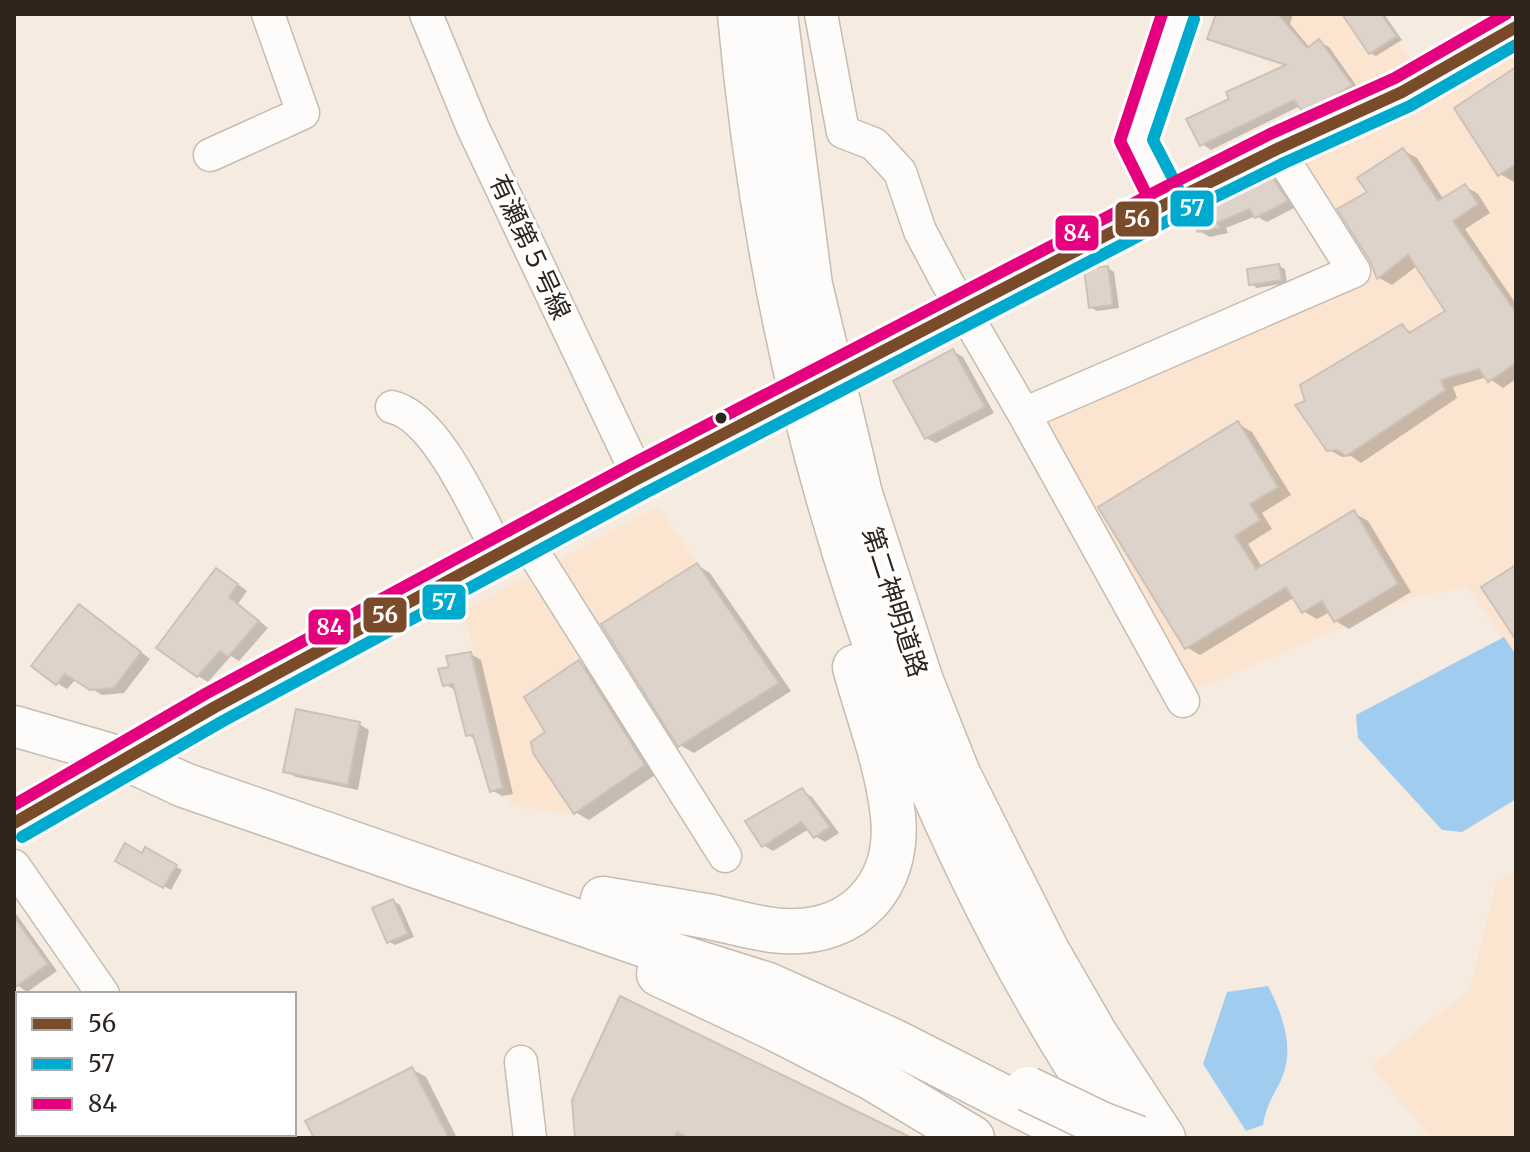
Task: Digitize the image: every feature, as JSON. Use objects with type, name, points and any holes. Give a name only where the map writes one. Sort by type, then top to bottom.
[{"type":"highway","name":"第二神明道路","points":[[740,14],[748,103],[782,299],[805,407],[860,602],[928,785],[972,878],[1061,1040],[1124,1138]]},
{"type":"highway","name":"第二神明道路","points":[[775,14],[810,285],[860,494],[916,668],[958,774],[1040,939],[1095,1034],[1163,1138]]},
{"type":"highway","points":[[602,914],[763,929],[808,930],[827,927],[860,910],[884,878],[891,860],[894,839],[890,794],[822,549],[770,295],[756,202],[748,103]]},
{"type":"highway","points":[[128,759],[200,768],[224,775],[602,914],[836,995],[1024,1098],[1087,1138]]},
{"type":"highway","points":[[602,914],[663,977],[772,1027],[872,1078],[972,1138]]},
{"type":"highway","points":[[1024,1098],[1071,1111],[1138,1138]]},
{"type":"main road","points":[[14,726],[128,759]]},
{"type":"street","points":[[210,155],[303,113],[268,14]]},
{"type":"street","name":"有瀬第５号線","points":[[426,14],[473,128],[639,478]]},
{"type":"street","points":[[821,14],[843,132],[874,144],[900,172],[920,231],[1183,701]]},
{"type":"street","points":[[1168,203],[1136,141],[1179,14]]},
{"type":"street","points":[[14,823],[215,707],[639,478],[1168,203],[1402,92],[1516,27]]},
{"type":"street","points":[[1024,414],[1354,271],[1277,149]]},
{"type":"street","points":[[392,407],[404,410],[439,443],[725,856]]},
{"type":"street","points":[[14,866],[102,992]]},
{"type":"street","points":[[521,1062],[530,1138]]},
{"type":"shaded area","points":[[1216,14],[1379,14],[1415,65],[1305,119],[1268,62],[1207,40]]},
{"type":"shaded area","points":[[1516,39],[1516,659],[1468,588],[1416,596],[1195,690],[1047,428],[1047,414],[1367,279],[1295,164],[1439,92]]},
{"type":"shaded area","points":[[658,506],[779,683],[670,752],[549,565]]},
{"type":"shaded area","points":[[536,572],[655,759],[574,815],[511,806],[469,634],[458,613]]},
{"type":"shaded area","points":[[1516,871],[1516,1138],[1431,1138],[1371,1066],[1469,990],[1496,882]]},
{"type":"water","points":[[1504,637],[1516,655],[1516,799],[1462,832],[1442,830],[1358,738],[1356,715]]},
{"type":"water","points":[[1268,986],[1285,1030],[1286,1066],[1268,1105],[1263,1125],[1246,1131],[1203,1064],[1227,992]]},
{"type":"building","points":[[1216,14],[1278,14],[1307,48],[1319,39],[1352,85],[1305,115],[1294,100],[1200,146],[1186,119],[1229,99],[1226,92],[1286,65],[1207,39]]},
{"type":"building","points":[[1342,14],[1381,14],[1397,36],[1369,54]]},
{"type":"building","points":[[1516,67],[1516,164],[1498,176],[1454,108]]},
{"type":"building","points":[[1403,148],[1438,201],[1465,184],[1478,204],[1453,221],[1516,313],[1516,363],[1488,382],[1479,369],[1441,380],[1445,390],[1346,456],[1337,450],[1327,451],[1295,405],[1305,401],[1300,385],[1402,324],[1409,333],[1445,311],[1408,255],[1377,279],[1370,261],[1337,209],[1367,192],[1357,178]]},
{"type":"building","points":[[1271,175],[1288,201],[1255,218],[1249,209],[1217,223],[1220,228],[1198,232],[1190,216]]},
{"type":"building","points":[[1279,264],[1282,280],[1249,285],[1247,269]]},
{"type":"building","points":[[1108,266],[1113,305],[1089,308],[1084,269]]},
{"type":"building","points":[[953,349],[985,407],[925,439],[893,381]]},
{"type":"building","points":[[1238,421],[1278,487],[1250,504],[1260,520],[1235,536],[1256,569],[1354,510],[1398,584],[1334,622],[1322,601],[1302,613],[1286,587],[1185,649],[1098,507]]},
{"type":"building","points":[[697,563],[779,683],[678,747],[601,624]]},
{"type":"building","points":[[1516,565],[1516,640],[1481,587]]},
{"type":"building","points":[[216,568],[238,584],[229,597],[259,621],[228,657],[220,651],[197,677],[156,648]]},
{"type":"building","points":[[79,604],[141,652],[114,688],[90,690],[65,674],[56,685],[31,666]]},
{"type":"building","points":[[471,652],[503,788],[490,792],[473,735],[466,736],[453,684],[443,686],[438,669],[449,667],[446,656]]},
{"type":"building","points":[[579,660],[645,765],[574,814],[533,753],[531,742],[545,732],[524,697]]},
{"type":"building","points":[[296,709],[360,722],[348,785],[283,772]]},
{"type":"building","points":[[802,788],[830,827],[814,838],[801,822],[762,847],[745,821]]},
{"type":"building","points":[[125,843],[142,853],[145,847],[177,865],[163,888],[115,861]]},
{"type":"building","points":[[393,899],[408,934],[387,943],[372,908]]},
{"type":"building","points":[[14,917],[48,964],[14,988]]},
{"type":"building","points":[[620,996],[912,1138],[688,1138],[677,1132],[674,1138],[575,1138],[572,1100]]},
{"type":"building","points":[[412,1067],[449,1138],[314,1138],[305,1121]]},
{"type":"transit line","name":"84","points":[[1154,210],[1120,141],[1162,14]]},
{"type":"transit line","name":"84","points":[[14,805],[207,693],[632,464],[1161,189],[1270,134],[1395,78],[1506,14]]},
{"type":"transit line","name":"57","points":[[1182,196],[1153,140],[1194,19]]},
{"type":"transit line","name":"56","points":[[14,823],[215,707],[639,478],[1168,203],[1402,92],[1516,27]]},
{"type":"transit line","name":"57","points":[[22,837],[223,721],[647,492],[1175,217],[1410,106],[1516,45]]}]
